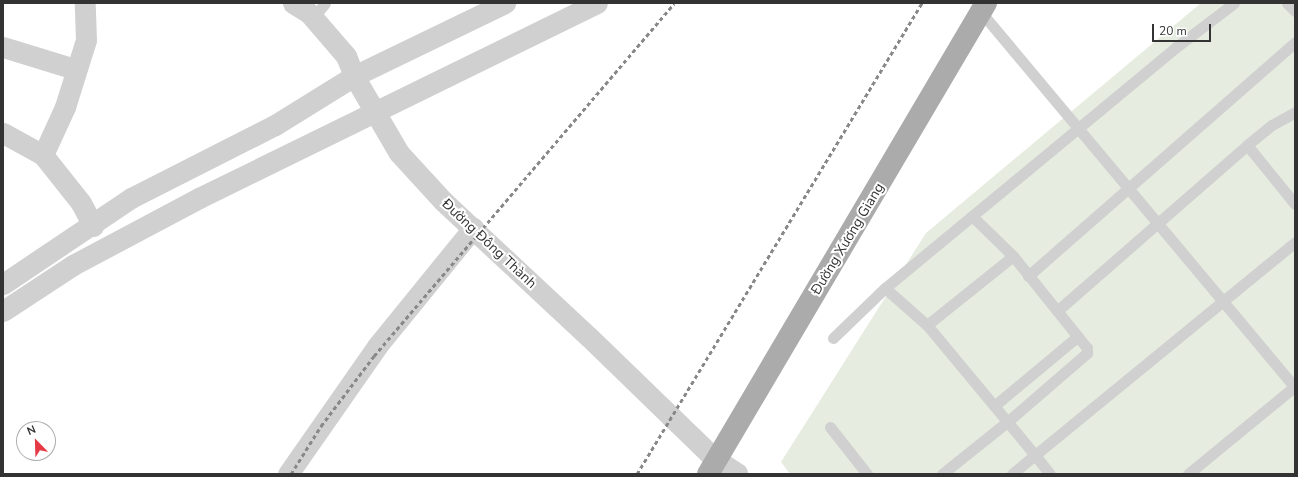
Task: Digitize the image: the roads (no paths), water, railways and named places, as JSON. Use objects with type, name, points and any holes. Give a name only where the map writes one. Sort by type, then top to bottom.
[{"type":"main road","name":"Đường Xương Giang","points":[[712,468],[984,8]]},
{"type":"street","points":[[43,155],[65,107],[75,69],[86,40],[85,3]]},
{"type":"street","name":"Đường Đông Thành","points":[[293,3],[319,10],[346,56],[354,76],[399,153],[443,201],[589,337],[712,468]]},
{"type":"street","points":[[3,284],[93,226],[131,198],[275,125],[354,76],[505,3]]},
{"type":"street","points":[[3,311],[73,265],[199,198],[597,3]]},
{"type":"street","points":[[3,47],[75,69]]},
{"type":"street","points":[[3,133],[43,155],[81,203],[93,226]]},
{"type":"street","points":[[184,171],[199,198]]},
{"type":"street","points":[[288,474],[378,345],[473,228]]},
{"type":"street","points":[[712,468],[737,474]]},
{"type":"lane","points":[[833,338],[885,288],[1175,48],[1234,3]]},
{"type":"lane","points":[[1287,3],[1295,11]]},
{"type":"lane","points":[[984,8],[1077,129],[1129,187],[1295,387],[1188,474]]},
{"type":"lane","points":[[1028,276],[1295,42]]},
{"type":"lane","points":[[1057,311],[1247,145],[1272,125],[1295,112]]},
{"type":"lane","points":[[1247,145],[1295,204]]},
{"type":"lane","points":[[942,474],[1007,422],[1087,354],[1087,348],[1078,336],[1013,256],[973,216]]},
{"type":"lane","points":[[1012,474],[1295,242]]},
{"type":"lane","points":[[927,325],[1013,256]]},
{"type":"lane","points":[[885,288],[927,325],[1050,474]]},
{"type":"lane","points":[[994,406],[1078,336]]},
{"type":"lane","points":[[830,427],[867,474]]},
{"type":"railway","points":[[291,474],[321,426],[374,356],[674,3]]},
{"type":"railway","points":[[637,474],[922,3]]}]
